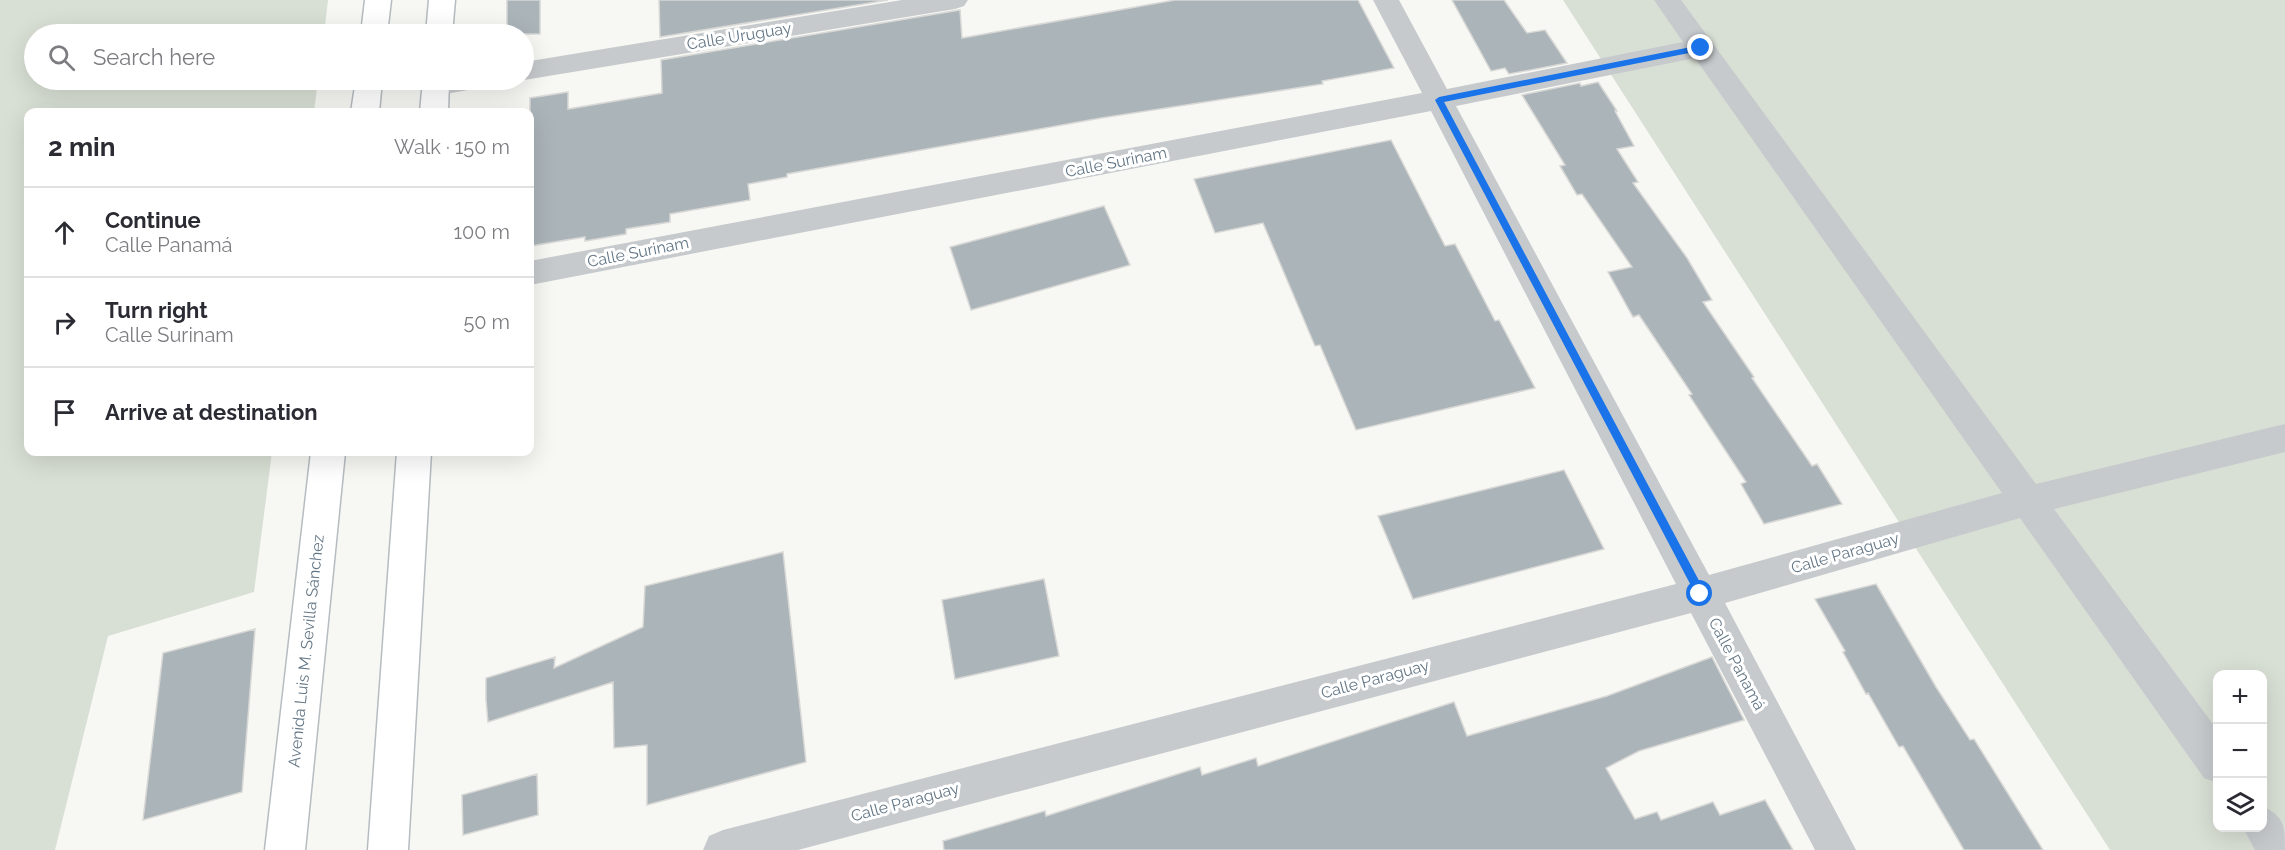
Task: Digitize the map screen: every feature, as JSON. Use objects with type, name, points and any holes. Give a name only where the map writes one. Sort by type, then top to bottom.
[{"type":"street","points":[[375,24],[378,0]]},
{"type":"street","points":[[440,24],[442,0]]},
{"type":"street","name":"Calle Uruguay","points":[[534,69],[955,0]]},
{"type":"street","name":"Calle Panamá","points":[[1386,0],[1836,850]]},
{"type":"street","points":[[1667,0],[2213,758]]},
{"type":"street","name":"Calle Surinam","points":[[534,272],[1701,48]]},
{"type":"street","points":[[366,108],[368,90]]},
{"type":"street","name":"Calle Paraguay","points":[[723,850],[1700,594],[2026,501],[2285,438]]},
{"type":"street","name":"Avenida Luis M. Sevilla Sánchez","points":[[285,850],[328,456]]},
{"type":"street","points":[[388,850],[414,456]]},
{"type":"shaded area","points":[[0,0],[328,0],[325,24],[24,24],[24,90],[317,90],[314,108],[24,108],[24,456],[271,456],[254,592],[108,636],[55,850],[0,850]]},
{"type":"shaded area","points":[[1563,0],[2285,0],[2285,850],[2110,850]]},
{"type":"building","points":[[507,0],[540,0],[540,34],[534,34],[534,24],[507,24]]},
{"type":"building","points":[[659,0],[888,0],[660,37]]},
{"type":"building","points":[[1175,0],[1358,0],[1394,68],[1322,81],[1323,84],[1101,118],[787,174],[787,177],[748,184],[750,200],[670,214],[670,222],[626,229],[626,234],[585,241],[585,237],[534,245],[534,108],[530,108],[530,98],[568,92],[568,109],[662,93],[661,60],[960,10],[962,38]]},
{"type":"building","points":[[1452,0],[1504,0],[1527,33],[1545,30],[1567,63],[1509,74],[1505,68],[1491,71]]},
{"type":"building","points":[[1598,82],[1617,111],[1615,111],[1634,146],[1617,149],[1638,182],[1633,183],[1687,258],[1712,300],[1703,302],[1754,377],[1752,378],[1812,466],[1817,464],[1842,504],[1764,524],[1741,484],[1746,482],[1689,395],[1692,394],[1639,315],[1633,317],[1608,272],[1632,267],[1582,194],[1577,195],[1560,166],[1565,165],[1522,95],[1580,83],[1581,86]]},
{"type":"building","points":[[1391,140],[1445,246],[1455,244],[1495,321],[1499,320],[1535,388],[1356,430],[1320,345],[1315,346],[1263,223],[1215,233],[1194,179]]},
{"type":"building","points":[[1104,206],[1130,265],[971,310],[950,247]]},
{"type":"building","points":[[1564,470],[1604,549],[1413,599],[1378,516]]},
{"type":"building","points":[[783,552],[806,762],[647,805],[647,745],[614,748],[613,682],[488,722],[486,678],[555,657],[554,668],[643,627],[645,586]]},
{"type":"building","points":[[1044,579],[1059,656],[955,679],[942,600]]},
{"type":"building","points":[[1876,584],[1936,687],[1970,740],[1974,739],[2043,850],[1964,850],[1903,746],[1899,747],[1868,693],[1866,694],[1843,652],[1845,651],[1815,599]]},
{"type":"building","points":[[255,629],[242,792],[143,820],[163,653]]},
{"type":"building","points":[[1712,657],[1744,720],[1639,751],[1606,768],[1635,819],[1657,812],[1661,820],[1713,802],[1720,815],[1765,800],[1793,850],[944,850],[943,841],[1045,811],[1046,816],[1200,767],[1202,775],[1256,758],[1258,766],[1454,702],[1467,736],[1607,696]]},
{"type":"building","points":[[537,774],[538,815],[463,835],[462,795]]},
{"type":"route","points":[[1700,594],[1439,100],[1701,48]]}]
